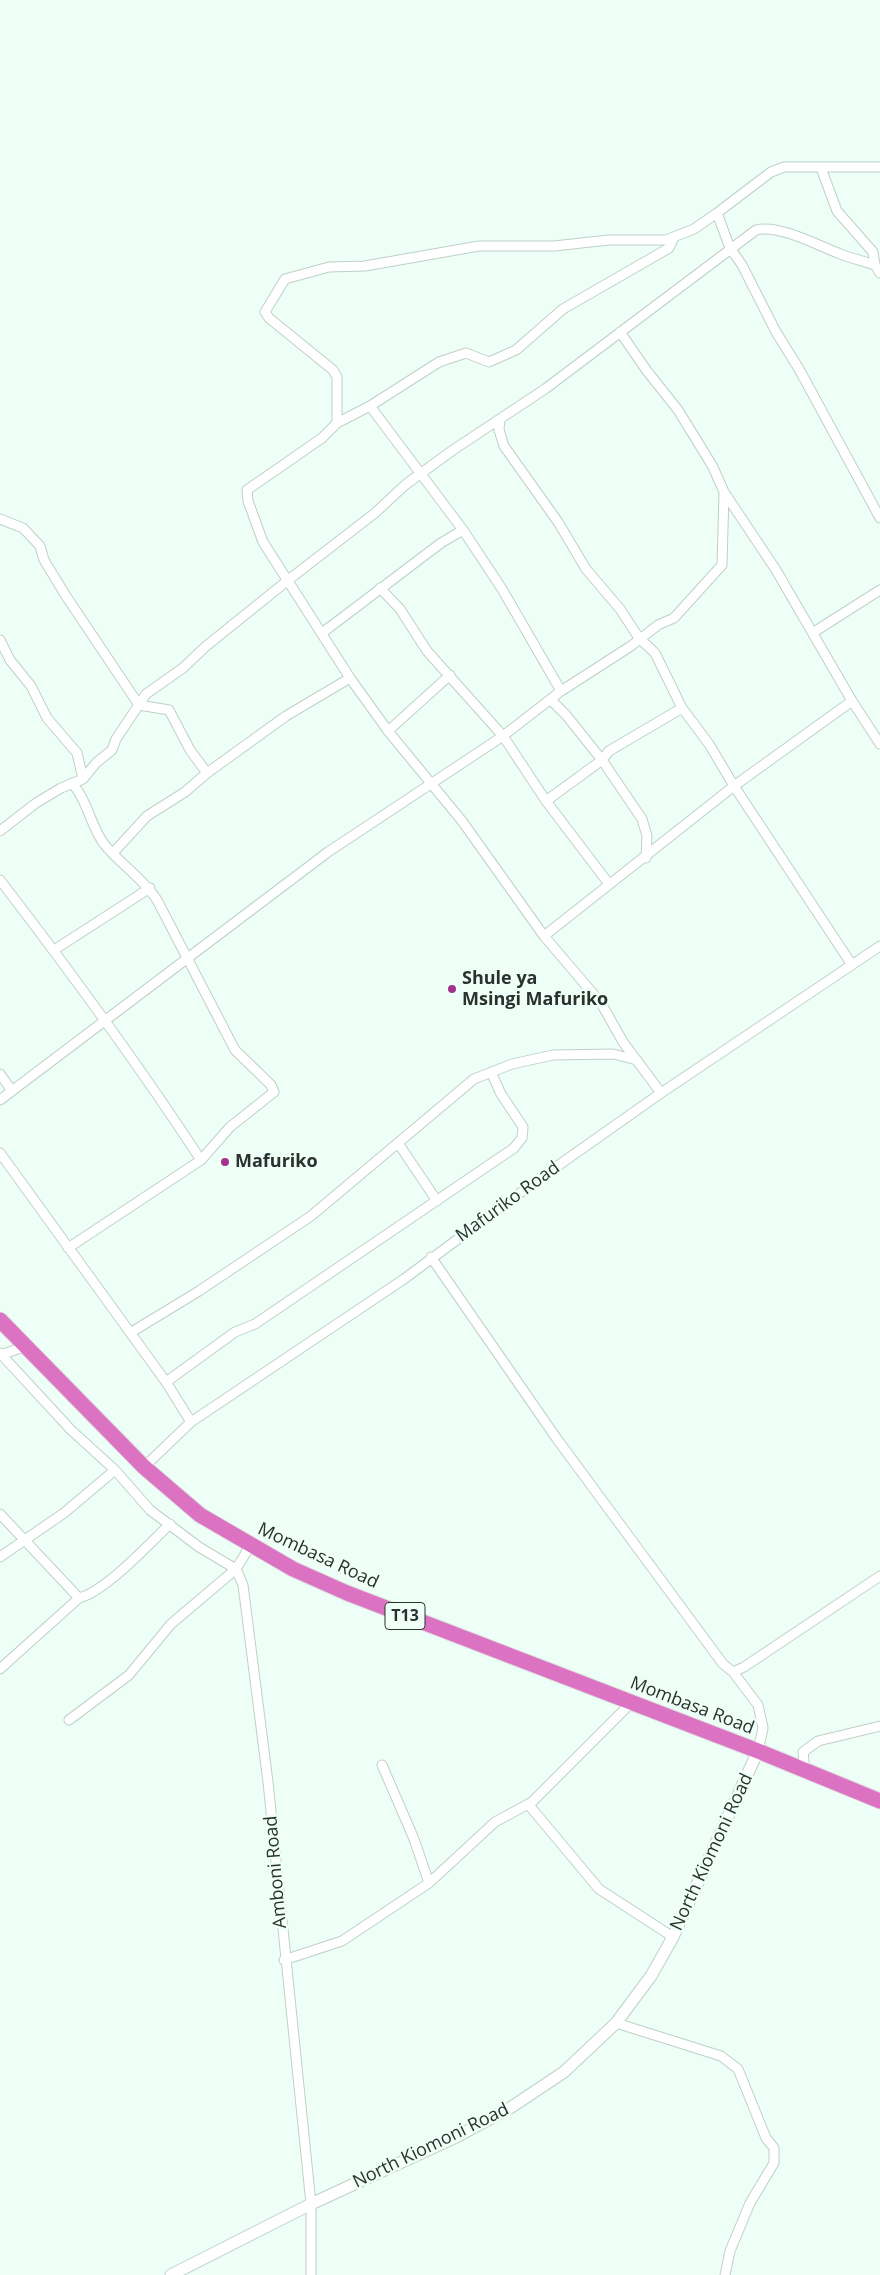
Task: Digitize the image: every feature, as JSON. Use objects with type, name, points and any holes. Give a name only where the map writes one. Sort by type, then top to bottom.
[{"type":"highway","name":"Mombasa Road","points":[[0,1320],[144,1467],[200,1515],[250,1546],[347,1593],[758,1751],[880,1801]]},
{"type":"main road","name":"North Kiomoni Road","points":[[171,2275],[311,2204],[458,2136],[510,2108],[564,2072],[616,2023],[651,1976],[673,1937],[758,1751]]},
{"type":"street","points":[[337,423],[337,377],[333,370],[269,318],[265,312],[285,279],[329,267],[365,266],[479,246],[554,246],[610,240],[666,240],[694,228],[718,213],[771,172],[784,167],[880,167]]},
{"type":"street","points":[[821,168],[837,211],[873,252],[878,269]]},
{"type":"street","points":[[718,213],[730,248],[742,265],[776,332],[799,369],[880,518]]},
{"type":"street","points":[[0,831],[36,803],[83,779],[96,763],[112,750],[116,739],[146,694],[183,668],[205,647],[287,581],[376,513],[405,485],[545,390],[756,230],[763,228],[787,233],[878,269]]},
{"type":"street","points":[[661,1093],[623,1042],[601,1003],[544,936],[462,821],[388,731],[350,678],[263,542],[248,500],[247,490],[322,438],[337,423],[370,406],[439,362],[466,353],[489,362],[516,350],[563,309],[668,248],[674,237]]},
{"type":"street","points":[[620,332],[646,371],[678,410],[712,466],[724,492],[763,549],[814,632],[852,701],[880,744]]},
{"type":"street","points":[[370,406],[463,530],[502,589],[561,691]]},
{"type":"street","points":[[500,419],[499,430],[504,446],[558,522],[586,569],[620,609],[639,638],[655,653],[682,708],[709,744],[734,786],[852,965]]},
{"type":"street","points":[[0,1100],[328,852],[503,736],[561,691],[631,646],[658,624],[676,616],[722,565],[724,492]]},
{"type":"street","points":[[0,519],[23,528],[40,546],[44,560],[66,596],[140,705],[169,710],[190,750],[207,773]]},
{"type":"street","points":[[322,633],[380,588],[463,530]]},
{"type":"street","points":[[380,588],[400,609],[427,651],[503,736],[546,801],[609,884]]},
{"type":"street","points":[[814,632],[880,590]]},
{"type":"street","points":[[0,640],[10,660],[31,686],[47,718],[77,753],[83,779]]},
{"type":"street","points":[[388,731],[450,675]]},
{"type":"street","points":[[113,853],[146,816],[185,792],[207,773],[286,716],[350,678]]},
{"type":"street","points":[[551,700],[566,715],[602,760],[642,819],[647,836],[646,858]]},
{"type":"street","points":[[544,936],[609,884],[646,858],[734,786],[852,701]]},
{"type":"street","points":[[546,801],[602,760],[609,751],[682,708]]},
{"type":"street","points":[[68,1248],[201,1160],[230,1126],[274,1092],[271,1085],[235,1050],[150,888],[113,853],[96,830],[82,794],[72,783]]},
{"type":"street","points":[[0,880],[54,950],[155,1089],[201,1160]]},
{"type":"street","points":[[54,950],[150,888]]},
{"type":"street","name":"Mafuriko Road","points":[[144,1467],[191,1422],[404,1279],[431,1257],[661,1093],[880,946]]},
{"type":"street","points":[[130,1333],[311,1216],[474,1080],[512,1064],[553,1055],[613,1054],[637,1060]]},
{"type":"street","points":[[166,1382],[235,1332],[255,1324],[514,1148],[522,1138],[523,1128],[501,1094],[491,1072]]},
{"type":"street","points":[[0,1074],[12,1091]]},
{"type":"street","points":[[398,1144],[437,1201]]},
{"type":"street","points":[[0,1153],[166,1382],[191,1422]]},
{"type":"street","points":[[431,1257],[557,1440],[723,1664],[733,1672],[758,1705],[763,1728],[758,1751]]},
{"type":"street","points":[[27,1346],[0,1354],[71,1430],[114,1470],[150,1510],[199,1547],[236,1569]]},
{"type":"street","points":[[0,1556],[64,1513],[114,1470]]},
{"type":"street","points":[[0,1514],[79,1598]]},
{"type":"street","points":[[0,1669],[79,1598],[88,1596],[126,1565],[170,1524]]},
{"type":"street","points":[[69,1720],[129,1675],[171,1624],[236,1569],[250,1546]]},
{"type":"street","name":"Amboni Road","points":[[236,1569],[243,1585],[268,1782],[284,1960],[311,2204],[311,2275]]},
{"type":"street","points":[[733,1672],[744,1667],[880,1576]]},
{"type":"street","points":[[284,1960],[342,1941],[429,1883],[495,1822],[528,1804],[631,1703]]},
{"type":"street","points":[[805,1770],[803,1752],[818,1741],[880,1726]]},
{"type":"street","points":[[382,1765],[414,1839],[429,1883]]},
{"type":"street","points":[[528,1804],[599,1889],[673,1937]]},
{"type":"street","points":[[616,2023],[721,2056],[738,2069],[766,2138],[774,2148],[774,2163],[750,2203],[730,2251],[725,2275]]},
{"type":"place","name":"Shule ya Msingi Mafuriko","points":[[452,989]]},
{"type":"place","name":"Mafuriko","points":[[225,1162]]}]
